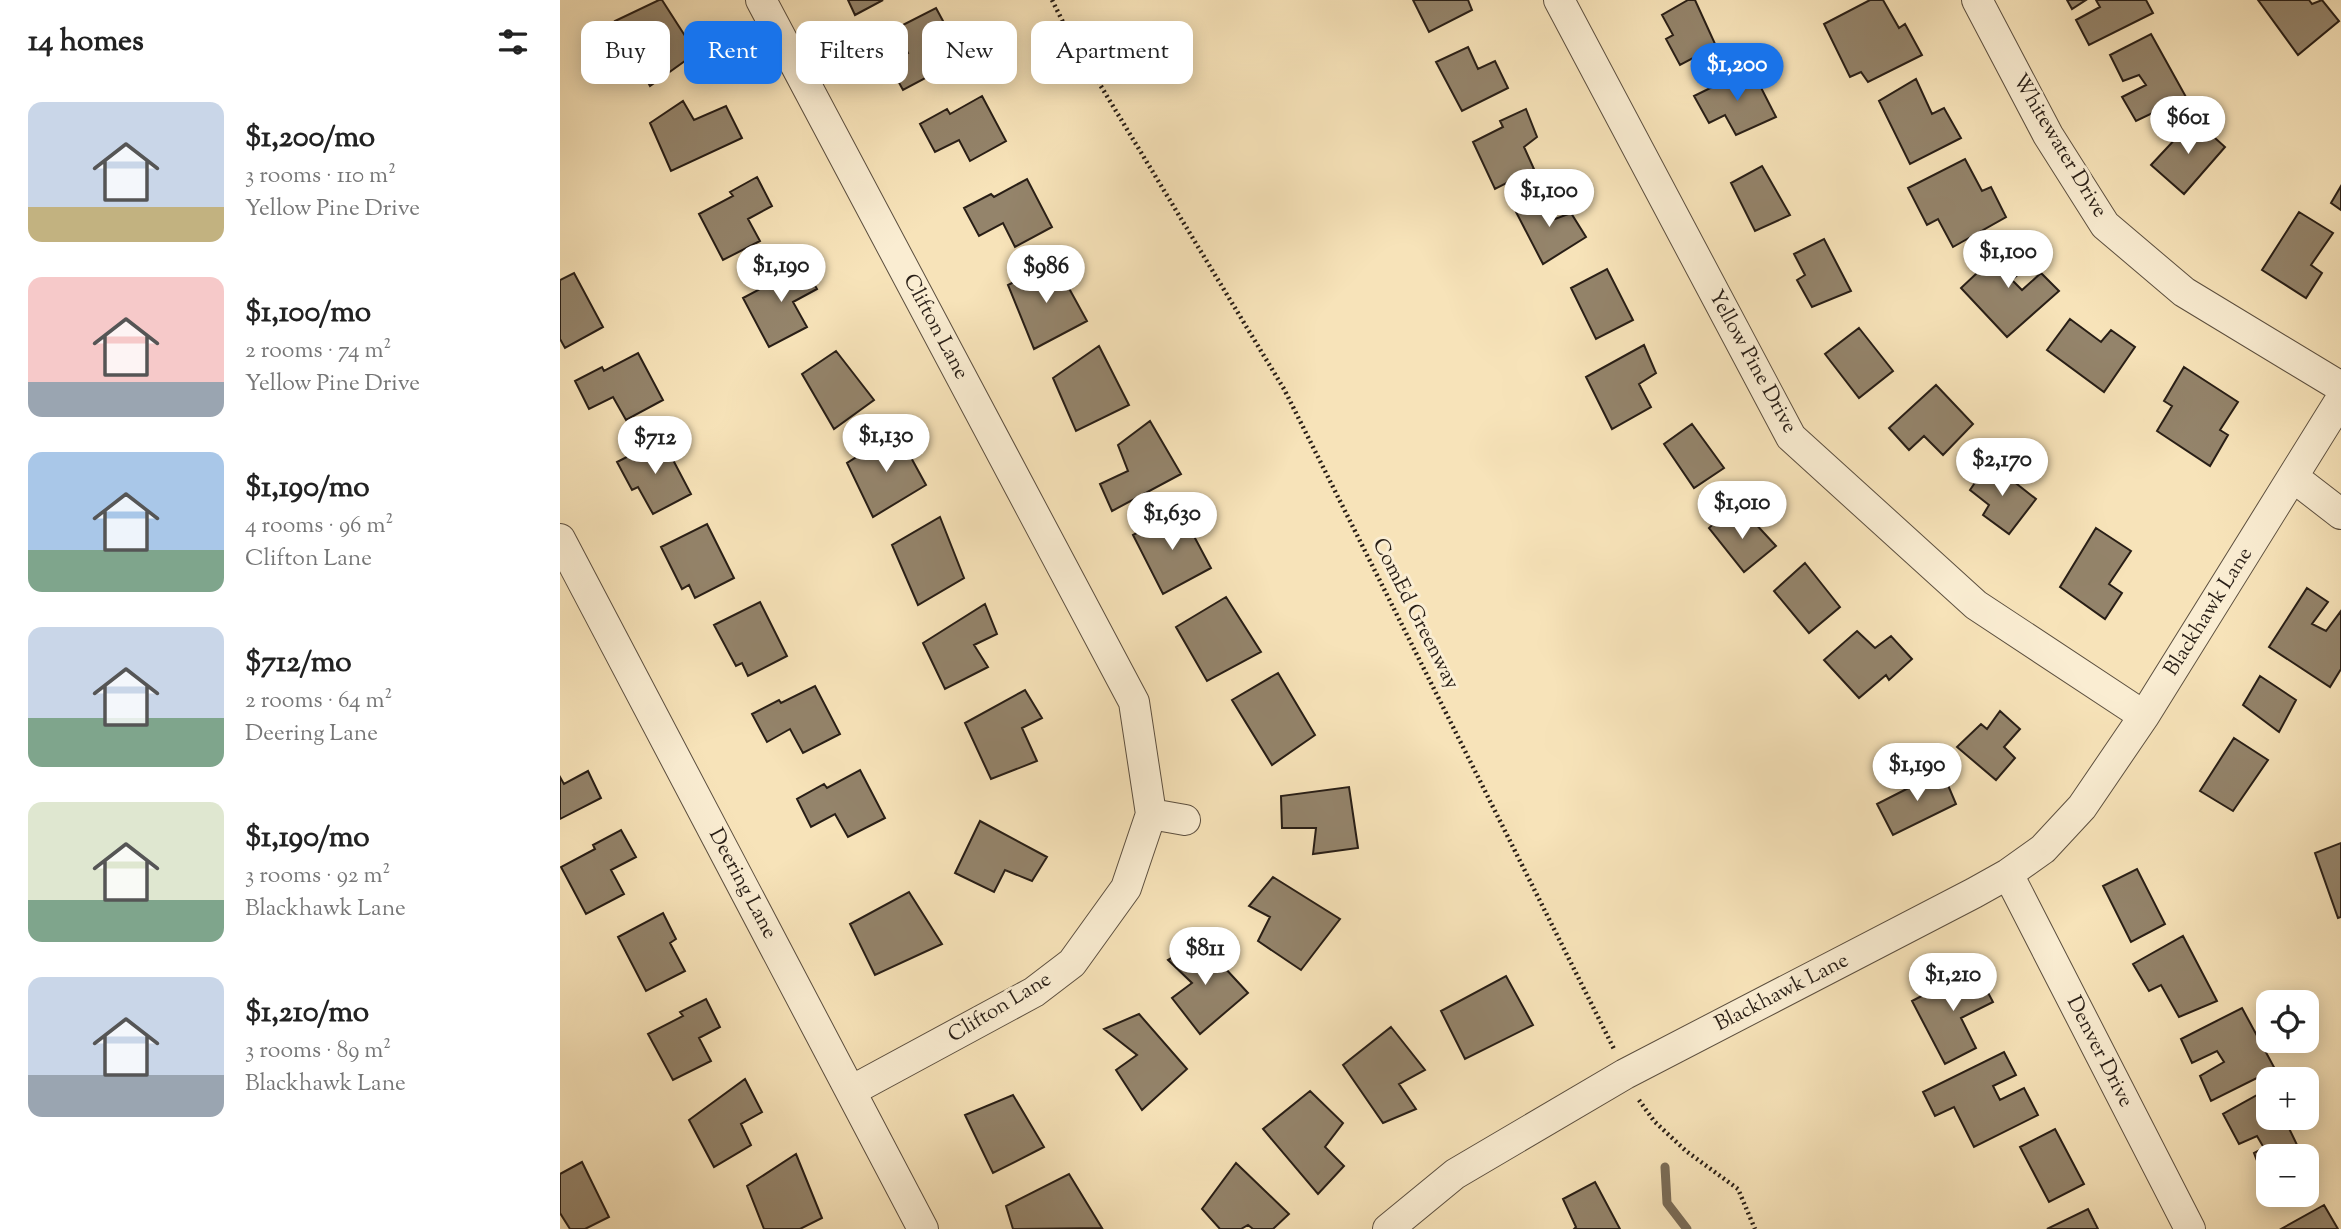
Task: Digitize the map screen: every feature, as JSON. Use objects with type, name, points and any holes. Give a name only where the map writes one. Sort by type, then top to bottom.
[{"type":"street","name":"Clifton Lane","points":[[761,0],[1135,702],[1150,814],[1126,888],[1072,963],[1034,992],[851,1091]]},
{"type":"street","name":"Yellow Pine Drive","points":[[1559,0],[1791,437],[1976,605],[2144,716]]},
{"type":"street","name":"Whitewater Drive","points":[[1977,0],[2048,135],[2105,225],[2184,292],[2341,387]]},
{"type":"street","name":"Blackhawk Lane","points":[[1388,1229],[1455,1174],[1625,1074],[2008,874],[2043,849],[2082,807],[2144,716],[2341,399]]},
{"type":"street","points":[[2293,477],[2341,514]]},
{"type":"street","name":"Deering Lane","points":[[560,539],[923,1229]]},
{"type":"street","points":[[1150,814],[1185,820]]},
{"type":"street","name":"Denver Drive","points":[[2008,874],[2190,1229]]},
{"type":"path","name":"ComEd Greenway","points":[[1052,0],[1067,30],[1284,389],[1604,1027],[1625,1074],[1654,1121],[1686,1152],[1738,1189],[1755,1229]]},
{"type":"building","points":[[662,0],[684,34],[684,62],[670,72],[670,21],[615,21]]},
{"type":"building","points":[[848,0],[883,0],[855,15]]},
{"type":"building","points":[[1413,0],[1468,0],[1472,10],[1429,32]]},
{"type":"building","points":[[1688,0],[1695,0],[1716,46],[1680,65],[1666,39],[1673,35],[1662,15]]},
{"type":"building","points":[[1870,0],[1883,0],[1899,28],[1905,24],[1922,55],[1868,82],[1861,72],[1850,77],[1824,24]]},
{"type":"building","points":[[2067,0],[2086,0],[2072,9]]},
{"type":"building","points":[[2096,0],[2146,0],[2153,13],[2089,45],[2076,20],[2100,7]]},
{"type":"building","points":[[2258,0],[2309,0],[2312,4],[2322,0],[2339,21],[2298,55]]},
{"type":"building","points":[[936,8],[943,21],[922,21],[922,80],[903,90],[900,84],[908,84],[908,22]]},
{"type":"building","points":[[2151,34],[2186,97],[2136,121],[2122,97],[2146,85],[2139,75],[2123,81],[2110,55]]},
{"type":"building","points":[[1468,47],[1478,69],[1495,61],[1508,88],[1462,111],[1436,62]]},
{"type":"building","points":[[1751,68],[1776,117],[1736,135],[1725,115],[1709,123],[1694,96]]},
{"type":"building","points":[[1916,79],[1932,114],[1944,108],[1961,138],[1910,164],[1879,101]]},
{"type":"building","points":[[982,96],[1006,141],[970,161],[959,140],[935,152],[920,124],[947,109],[950,114]]},
{"type":"building","points":[[683,101],[694,120],[726,106],[742,138],[671,171],[650,123]]},
{"type":"building","points":[[1526,109],[1537,137],[1524,147],[1534,169],[1495,189],[1473,142],[1503,127],[1500,121]]},
{"type":"building","points":[[2194,119],[2225,147],[2184,194],[2151,165]]},
{"type":"building","points":[[1965,159],[1982,191],[1991,187],[2006,217],[1953,247],[1938,219],[1927,225],[1908,188]]},
{"type":"building","points":[[1762,166],[1790,215],[1755,231],[1731,183]]},
{"type":"building","points":[[757,177],[772,206],[748,219],[760,241],[723,260],[699,214],[733,196],[730,192]]},
{"type":"building","points":[[1027,179],[1052,227],[1015,247],[1003,223],[979,236],[964,208],[991,194],[994,197]]},
{"type":"building","points":[[2341,186],[2341,210],[2331,203]]},
{"type":"building","points":[[1545,195],[1555,219],[1571,213],[1586,237],[1543,264],[1516,212]]},
{"type":"building","points":[[2299,212],[2333,233],[2311,265],[2322,273],[2306,298],[2262,270]]},
{"type":"building","points":[[1824,239],[1851,291],[1812,307],[1797,280],[1805,275],[1794,254]]},
{"type":"building","points":[[2011,241],[2032,262],[2012,280],[2022,290],[2041,273],[2059,291],[2007,337],[1961,288]]},
{"type":"building","points":[[1054,261],[1087,321],[1034,349],[1008,285]]},
{"type":"building","points":[[802,262],[817,289],[793,302],[807,327],[769,347],[743,298],[777,280],[775,276]]},
{"type":"building","points":[[1607,269],[1633,320],[1596,339],[1571,288]]},
{"type":"building","points":[[574,273],[603,327],[565,348],[560,339],[560,280]]},
{"type":"building","points":[[2070,319],[2101,342],[2111,330],[2135,347],[2104,392],[2047,350]]},
{"type":"building","points":[[1859,328],[1893,371],[1859,398],[1825,354]]},
{"type":"building","points":[[1644,345],[1656,373],[1639,384],[1651,407],[1612,429],[1586,377]]},
{"type":"building","points":[[1099,346],[1129,405],[1076,431],[1053,378]]},
{"type":"building","points":[[836,351],[874,400],[834,429],[802,374]]},
{"type":"building","points":[[638,353],[663,400],[626,420],[613,397],[589,409],[575,381],[602,367],[604,371]]},
{"type":"building","points":[[2184,367],[2238,402],[2220,430],[2228,435],[2210,466],[2157,431],[2172,406],[2164,401]]},
{"type":"building","points":[[1936,385],[1973,424],[1943,455],[1924,436],[1909,450],[1889,428]]},
{"type":"building","points":[[1150,421],[1181,474],[1112,511],[1100,484],[1128,471],[1118,445]]},
{"type":"building","points":[[1692,424],[1724,468],[1694,488],[1664,444]]},
{"type":"building","points":[[897,432],[926,485],[873,517],[847,463]]},
{"type":"building","points":[[662,439],[691,494],[653,514],[638,487],[632,490],[617,462]]},
{"type":"building","points":[[1989,462],[2036,499],[2009,534],[1983,515],[1989,505],[1970,490]]},
{"type":"building","points":[[1180,510],[1211,568],[1163,594],[1133,535]]},
{"type":"building","points":[[1728,510],[1742,528],[1753,521],[1776,546],[1744,572],[1709,528]]},
{"type":"building","points":[[940,517],[964,578],[918,605],[892,545]]},
{"type":"building","points":[[707,524],[734,578],[695,598],[689,585],[682,589],[661,547]]},
{"type":"building","points":[[2096,528],[2131,551],[2109,584],[2122,593],[2105,619],[2060,587]]},
{"type":"building","points":[[1805,563],[1840,607],[1809,633],[1774,591]]},
{"type":"building","points":[[2307,588],[2328,602],[2312,624],[2326,631],[2341,611],[2341,669],[2330,687],[2269,647]]},
{"type":"building","points":[[1226,597],[1261,652],[1207,681],[1176,627]]},
{"type":"building","points":[[760,602],[787,656],[748,676],[742,663],[736,666],[714,625]]},
{"type":"building","points":[[985,604],[997,634],[974,645],[988,667],[945,689],[923,643]]},
{"type":"building","points":[[1857,631],[1875,648],[1891,636],[1912,659],[1889,680],[1886,675],[1859,698],[1824,660]]},
{"type":"building","points":[[1278,673],[1315,735],[1272,765],[1232,700]]},
{"type":"building","points":[[2260,676],[2296,700],[2279,732],[2243,705]]},
{"type":"building","points":[[815,686],[840,734],[803,753],[790,729],[767,742],[752,714]]},
{"type":"building","points":[[1025,690],[1042,718],[1022,728],[1037,761],[991,779],[965,723]]},
{"type":"building","points":[[2000,711],[2020,729],[2004,747],[2015,758],[1996,780],[1957,747],[1981,724],[1987,729]]},
{"type":"building","points":[[2234,738],[2268,760],[2233,811],[2200,791]]},
{"type":"building","points":[[860,770],[885,818],[848,837],[835,814],[811,827],[797,799],[824,784],[827,788]]},
{"type":"building","points":[[588,771],[601,798],[560,819],[560,777],[564,784]]},
{"type":"building","points":[[1942,771],[1956,804],[1893,835],[1877,804]]},
{"type":"building","points":[[1349,787],[1358,848],[1313,854],[1316,828],[1282,828],[1281,796]]},
{"type":"building","points":[[980,821],[1047,857],[1032,881],[1005,870],[994,892],[955,873]]},
{"type":"building","points":[[621,830],[636,857],[611,870],[624,894],[586,914],[561,867],[595,849],[593,845]]},
{"type":"building","points":[[2341,843],[2341,917],[2338,918],[2315,853]]},
{"type":"building","points":[[2137,869],[2165,924],[2131,942],[2103,886]]},
{"type":"building","points":[[1273,877],[1340,919],[1301,970],[1258,941],[1270,917],[1249,906]]},
{"type":"building","points":[[909,892],[942,944],[875,975],[850,924]]},
{"type":"building","points":[[663,913],[676,939],[670,943],[685,971],[646,991],[618,937]]},
{"type":"building","points":[[2183,936],[2217,1001],[2179,1017],[2161,985],[2149,991],[2133,964]]},
{"type":"building","points":[[1200,941],[1248,993],[1200,1034],[1172,998],[1192,983],[1168,960]]},
{"type":"building","points":[[1975,968],[1993,1002],[1961,1018],[1976,1048],[1945,1064],[1912,1001]]},
{"type":"building","points":[[1506,976],[1533,1025],[1465,1059],[1441,1011]]},
{"type":"building","points":[[706,999],[720,1027],[699,1038],[711,1061],[673,1080],[648,1034],[683,1016],[680,1012]]},
{"type":"building","points":[[2242,1008],[2256,1034],[2256,1053],[2266,1053],[2274,1067],[2256,1067],[2256,1078],[2211,1101],[2200,1076],[2224,1062],[2217,1051],[2192,1063],[2181,1039]]},
{"type":"building","points":[[1139,1014],[1187,1069],[1142,1110],[1116,1070],[1137,1055],[1104,1029]]},
{"type":"building","points":[[1391,1027],[1425,1070],[1399,1084],[1416,1109],[1383,1123],[1343,1065]]},
{"type":"building","points":[[2004,1052],[2016,1075],[1993,1086],[2000,1100],[2024,1088],[2038,1115],[1974,1147],[1954,1107],[1935,1116],[1923,1092]]},
{"type":"building","points":[[745,1079],[762,1112],[741,1124],[751,1145],[714,1167],[689,1120]]},
{"type":"building","points":[[1310,1091],[1343,1123],[1325,1147],[1344,1166],[1318,1194],[1263,1129]]},
{"type":"building","points":[[1013,1095],[1044,1147],[993,1173],[965,1115]]},
{"type":"building","points":[[2256,1096],[2256,1130],[2290,1130],[2297,1144],[2262,1144],[2257,1136],[2239,1144],[2223,1114]]},
{"type":"building","points":[[2055,1129],[2084,1184],[2049,1202],[2020,1147]]},
{"type":"building","points":[[796,1154],[822,1218],[800,1229],[764,1229],[747,1186]]},
{"type":"building","points":[[582,1162],[609,1217],[585,1229],[570,1229],[560,1213],[560,1174]]},
{"type":"building","points":[[1236,1163],[1289,1214],[1273,1229],[1253,1229],[1248,1225],[1241,1229],[1220,1229],[1202,1209]]},
{"type":"building","points":[[1069,1174],[1102,1228],[1013,1229],[1006,1206]]},
{"type":"building","points":[[1595,1182],[1620,1229],[1574,1229],[1576,1227],[1563,1199]]},
{"type":"building","points":[[2324,1205],[2338,1229],[2281,1229]]},
{"type":"building","points":[[2088,1209],[2098,1229],[2047,1229]]},
{"type":"waterway","points":[[1665,1167],[1667,1203],[1687,1229]]}]
